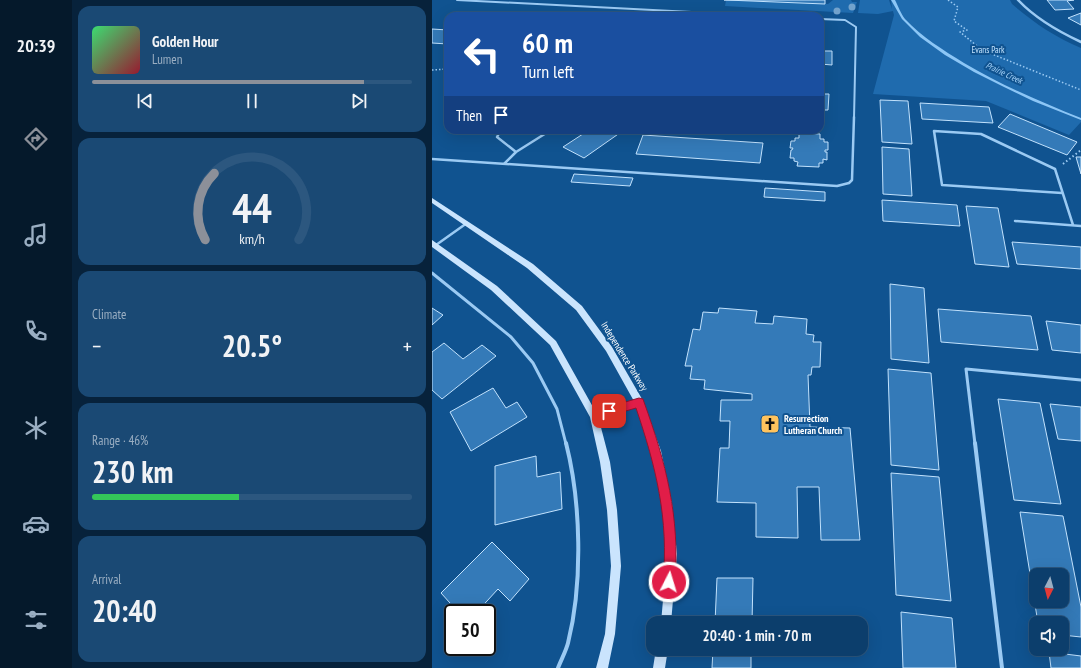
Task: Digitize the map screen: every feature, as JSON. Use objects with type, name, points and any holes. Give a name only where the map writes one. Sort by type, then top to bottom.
[{"type":"main road","name":"Independence Parkway","points":[[432,200],[530,266],[580,308],[609,349],[639,402],[656,451],[667,504],[672,554],[667,616]]},
{"type":"main road","points":[[434,244],[494,288],[553,343],[594,416],[605,462],[612,510],[616,566],[610,634],[602,668]]},
{"type":"main road","points":[[659,668],[661,656]]},
{"type":"street","points":[[1018,0],[1034,16],[1047,25],[1081,42]]},
{"type":"lane","points":[[456,0],[692,12]]},
{"type":"lane","points":[[432,159],[837,186],[849,183],[852,180],[856,27],[853,22],[848,20],[824,19]]},
{"type":"lane","points":[[1062,193],[942,185],[934,131],[981,134],[1055,169],[1073,225]]},
{"type":"lane","points":[[499,134],[497,137],[516,152]]},
{"type":"lane","points":[[504,164],[516,152],[545,134]]},
{"type":"lane","points":[[1015,221],[1081,226]]},
{"type":"lane","points":[[434,244],[467,223]]},
{"type":"lane","points":[[432,273],[511,337],[533,363],[557,409],[571,463],[578,534],[576,602],[568,644],[558,668]]},
{"type":"lane","points":[[1002,668],[966,369],[1081,380]]},
{"type":"lane","points":[[594,416],[639,402]]},
{"type":"path","points":[[948,0],[958,7],[954,21],[967,30],[960,32],[982,50],[1081,90]]},
{"type":"path","points":[[432,70],[444,69]]},
{"type":"path","points":[[1061,166],[1074,154],[1081,150]]},
{"type":"green space","points":[[726,0],[828,4],[833,0],[851,0],[852,2],[857,2],[853,13],[725,6]]},
{"type":"green space","name":"Evans Park","points":[[860,0],[889,0],[892,9],[891,0],[1010,0],[1012,4],[1036,23],[1062,39],[1081,48],[1081,122],[1069,135],[986,101],[873,94],[894,15],[893,11],[878,14],[858,13]]},
{"type":"building","points":[[726,0],[825,0],[825,4]]},
{"type":"building","points":[[1047,0],[1074,0],[1067,1],[1074,9],[1055,10]]},
{"type":"building","points":[[1081,13],[1081,25],[1068,18]]},
{"type":"building","points":[[432,29],[444,30],[444,44],[432,43]]},
{"type":"building","points":[[824,51],[832,51],[832,65],[824,64]]},
{"type":"building","points":[[824,94],[829,94],[828,110],[824,110]]},
{"type":"building","points":[[880,100],[908,101],[912,144],[882,142]]},
{"type":"building","points":[[920,103],[989,107],[993,123],[922,119]]},
{"type":"building","points":[[1010,114],[1077,142],[1067,155],[998,127]]},
{"type":"building","points":[[583,134],[618,134],[584,158],[563,147]]},
{"type":"building","points":[[799,134],[820,134],[820,139],[824,139],[824,142],[828,142],[828,150],[825,150],[825,152],[827,152],[827,160],[823,159],[823,163],[819,163],[819,167],[797,166],[798,162],[794,161],[794,158],[790,158],[791,150],[793,148],[790,148],[791,141],[795,141],[795,138],[799,138]]},
{"type":"building","points":[[643,135],[763,143],[760,163],[636,154]]},
{"type":"building","points":[[882,147],[909,149],[912,196],[883,194]]},
{"type":"building","points":[[1076,157],[1081,157],[1081,174]]},
{"type":"building","points":[[574,174],[633,178],[630,186],[571,182]]},
{"type":"building","points":[[765,188],[825,192],[825,201],[764,197]]},
{"type":"building","points":[[882,200],[957,205],[960,226],[883,221]]},
{"type":"building","points":[[966,206],[998,208],[1009,267],[975,264]]},
{"type":"building","points":[[1012,242],[1081,247],[1081,269],[1017,264]]},
{"type":"building","points":[[890,284],[924,288],[929,363],[891,359]]},
{"type":"building","points":[[432,308],[443,315],[432,325]]},
{"type":"building","name":"Resurrection Lutheran Church","points":[[719,308],[757,311],[755,323],[773,324],[774,316],[807,319],[806,334],[814,335],[813,342],[821,342],[820,367],[812,367],[811,375],[808,375],[810,427],[850,428],[860,540],[821,540],[819,487],[797,487],[798,538],[756,537],[756,503],[717,502],[720,448],[729,448],[730,421],[720,421],[721,400],[752,400],[752,394],[704,389],[705,380],[690,379],[692,366],[685,366],[693,329],[700,330],[703,312],[718,313]]},
{"type":"building","points":[[938,309],[1031,316],[1038,350],[941,342]]},
{"type":"building","points":[[1046,321],[1081,325],[1081,353],[1052,350]]},
{"type":"building","points":[[444,343],[463,359],[482,345],[496,356],[442,399],[432,390],[432,352]]},
{"type":"building","points":[[888,369],[931,373],[939,470],[891,465]]},
{"type":"building","points":[[493,388],[506,408],[517,402],[527,417],[471,451],[450,412]]},
{"type":"building","points":[[998,399],[1040,403],[1061,504],[1014,500]]},
{"type":"building","points":[[1050,404],[1081,407],[1081,441],[1058,439]]},
{"type":"building","points":[[536,456],[537,477],[560,472],[562,509],[495,525],[495,466]]},
{"type":"building","points":[[891,473],[939,477],[951,601],[896,595]]},
{"type":"building","points":[[1020,512],[1063,516],[1081,607],[1081,637],[1069,636],[1069,616],[1037,616],[1036,608],[1069,608],[1069,568],[1029,568]]},
{"type":"building","points":[[492,542],[529,579],[510,601],[498,589],[484,604],[451,604],[441,593]]},
{"type":"building","points":[[717,578],[753,578],[752,616],[715,616]]},
{"type":"building","points":[[901,612],[952,618],[956,668],[903,668]]},
{"type":"building","points":[[1069,654],[1081,656],[1081,668],[1051,668],[1050,656],[1069,656]]},
{"type":"building","points":[[713,656],[751,656],[751,668],[712,668]]},
{"type":"waterway","name":"Prairie Creek","points":[[893,0],[903,18],[921,36],[946,54],[1005,86],[1081,119]]},
{"type":"place","name":"Resurrection Lutheran Church","points":[[770,424]]},
{"type":"route","points":[[609,411],[639,402],[656,451],[667,504],[672,554],[669,582]]}]
